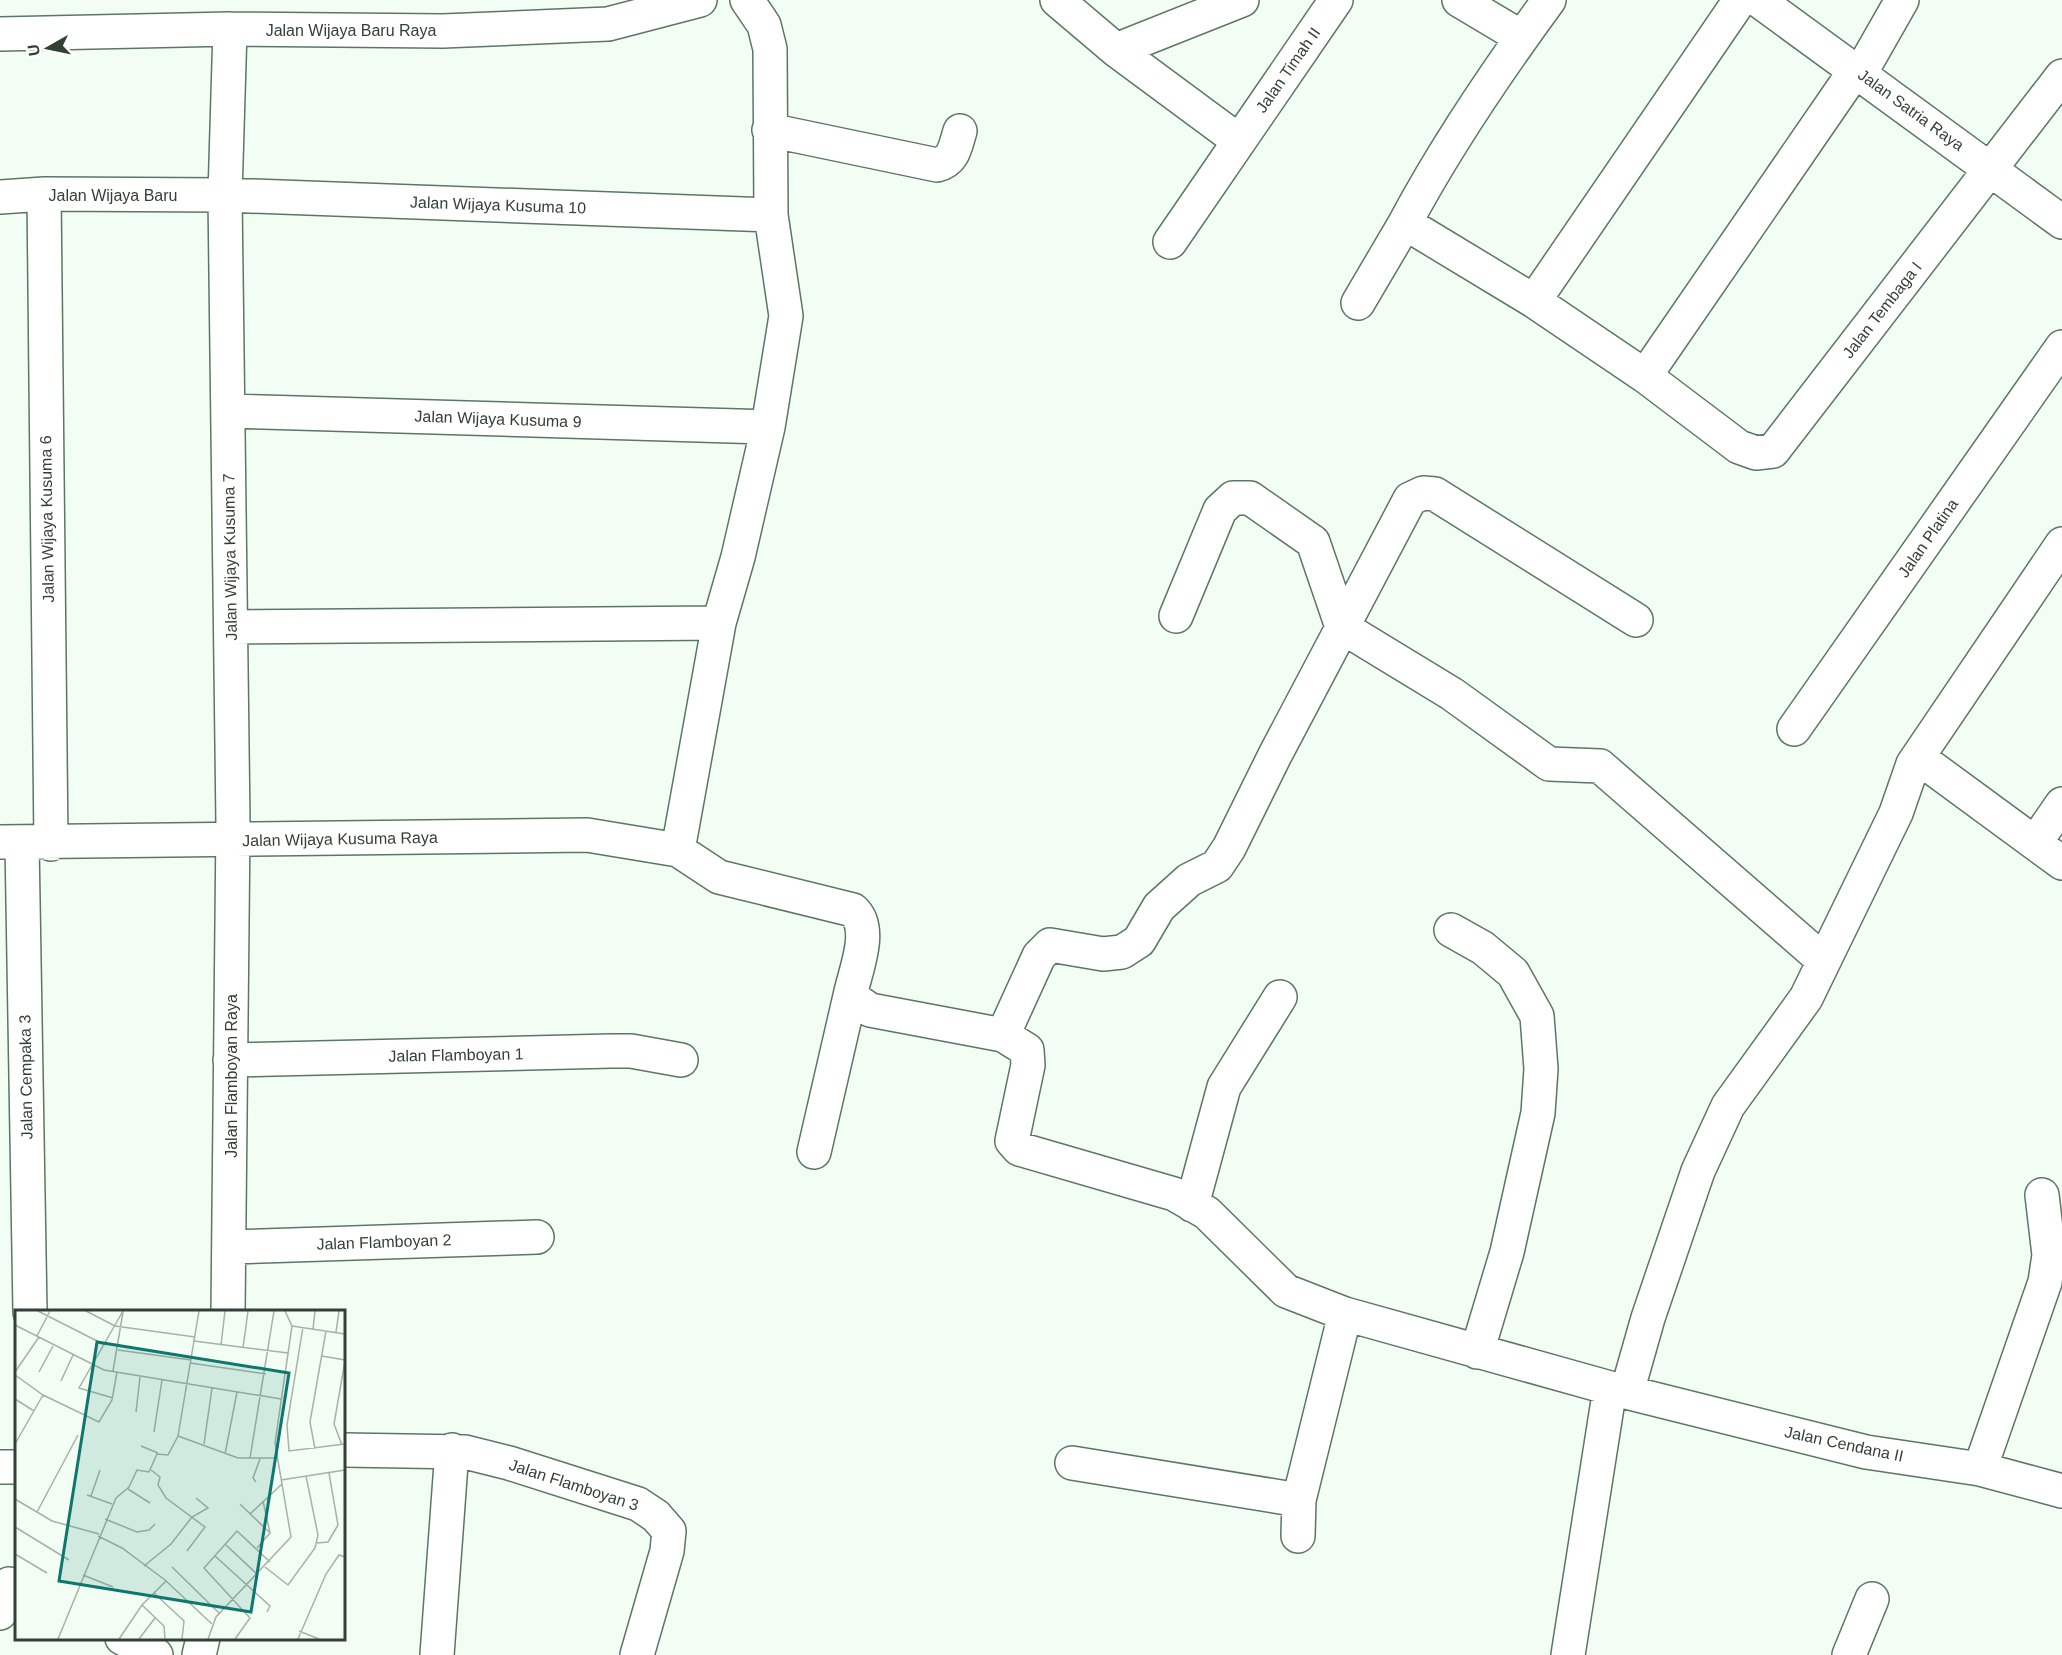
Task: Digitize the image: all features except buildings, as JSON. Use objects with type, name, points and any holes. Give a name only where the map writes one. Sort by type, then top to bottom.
[{"type":"street","name":"Jalan Wijaya Baru Raya","points":[[0,34],[230,29],[443,31],[608,24],[700,0]]},
{"type":"street","points":[[747,0],[764,26],[770,49],[771,215],[786,316],[768,427],[738,557],[719,623],[678,850],[719,877],[853,910],[861,918],[864,929],[814,1152]]},
{"type":"street","points":[[1057,0],[1116,50],[1239,141]]},
{"type":"street","points":[[1116,50],[1242,0]]},
{"type":"street","name":"Jalan Timah II","points":[[1170,242],[1336,0]]},
{"type":"street","points":[[1459,0],[1521,37]]},
{"type":"street","points":[[1359,303],[1422,191],[1521,37],[1549,0]]},
{"type":"street","points":[[1534,301],[1740,0]]},
{"type":"street","name":"Jalan Satria Raya","points":[[1758,0],[1861,72],[2062,222]]},
{"type":"street","points":[[1405,223],[1534,301],[1645,376],[1848,81],[1861,72],[1902,0]]},
{"type":"street","name":"Jalan Wijaya Kusuma 7","points":[[230,29],[225,195],[233,840]]},
{"type":"street","name":"Jalan Tembaga I","points":[[1645,376],[1739,447],[1756,453],[1773,451],[2062,76]]},
{"type":"street","points":[[769,130],[937,165],[946,162],[953,155],[960,131]]},
{"type":"street","name":"Jalan Wijaya Baru","points":[[0,197],[44,194],[225,195]]},
{"type":"street","name":"Jalan Wijaya Kusuma 6","points":[[24,843],[44,194]]},
{"type":"street","name":"Jalan Wijaya Kusuma 10","points":[[225,195],[771,215]]},
{"type":"street","name":"Jalan Platina","points":[[1794,729],[2062,347]]},
{"type":"street","name":"Jalan Wijaya Kusuma 9","points":[[228,411],[768,427]]},
{"type":"street","points":[[850,996],[870,1010],[1003,1035],[1039,956],[1050,945],[1103,954],[1122,952],[1139,941],[1159,907],[1189,880],[1216,866],[1229,848],[1410,499],[1423,494],[1436,494],[1636,620]]},
{"type":"street","points":[[1176,616],[1220,510],[1233,498],[1250,498],[1313,542],[1342,627],[1452,694],[1549,764],[1600,766],[1824,961]]},
{"type":"street","points":[[1568,1655],[1618,1390],[1648,1318],[1708,1149],[1728,1106],[1806,998],[1896,813],[1913,764],[2062,544]]},
{"type":"street","points":[[231,627],[719,623]]},
{"type":"street","points":[[1919,758],[2062,863]]},
{"type":"street","points":[[2035,843],[2062,804]]},
{"type":"street","name":"Jalan Wijaya Kusuma Raya","points":[[24,843],[587,835],[678,850]]},
{"type":"street","name":"Jalan Flamboyan Raya","points":[[228,1310],[231,1247],[230,1060],[233,840]]},
{"type":"street","name":"Jalan Cempaka 3","points":[[24,843],[30,1310]]},
{"type":"street","points":[[1451,930],[1483,948],[1513,973],[1537,1016],[1541,1069],[1538,1113],[1507,1252],[1478,1352]]},
{"type":"street","points":[[1192,1204],[1224,1087],[1280,997]]},
{"type":"street","name":"Jalan Cendana II","points":[[1003,1035],[1027,1050],[1028,1065],[1012,1141],[1020,1149],[1174,1194],[1207,1213],[1230,1233],[1267,1274],[1286,1291],[1346,1314],[1618,1390],[1866,1452],[1980,1469],[2062,1491]]},
{"type":"street","name":"Jalan Flamboyan 1","points":[[230,1060],[631,1051],[681,1060]]},
{"type":"street","points":[[1980,1469],[2045,1282],[2049,1255],[2042,1195]]},
{"type":"street","name":"Jalan Flamboyan 2","points":[[231,1247],[537,1237]]},
{"type":"street","points":[[1298,1536],[1299,1500],[1346,1314]]},
{"type":"street","name":"Jalan Flamboyan 3","points":[[345,1450],[452,1450],[509,1463],[639,1504],[656,1516],[669,1531],[667,1551],[637,1655]]},
{"type":"street","points":[[437,1655],[452,1450]]},
{"type":"street","points":[[1072,1463],[1299,1500]]},
{"type":"street","points":[[1849,1655],[1872,1599]]},
{"type":"street","points":[[126,1640],[156,1655]]},
{"type":"street","points":[[199,1655],[203,1640]]}]
